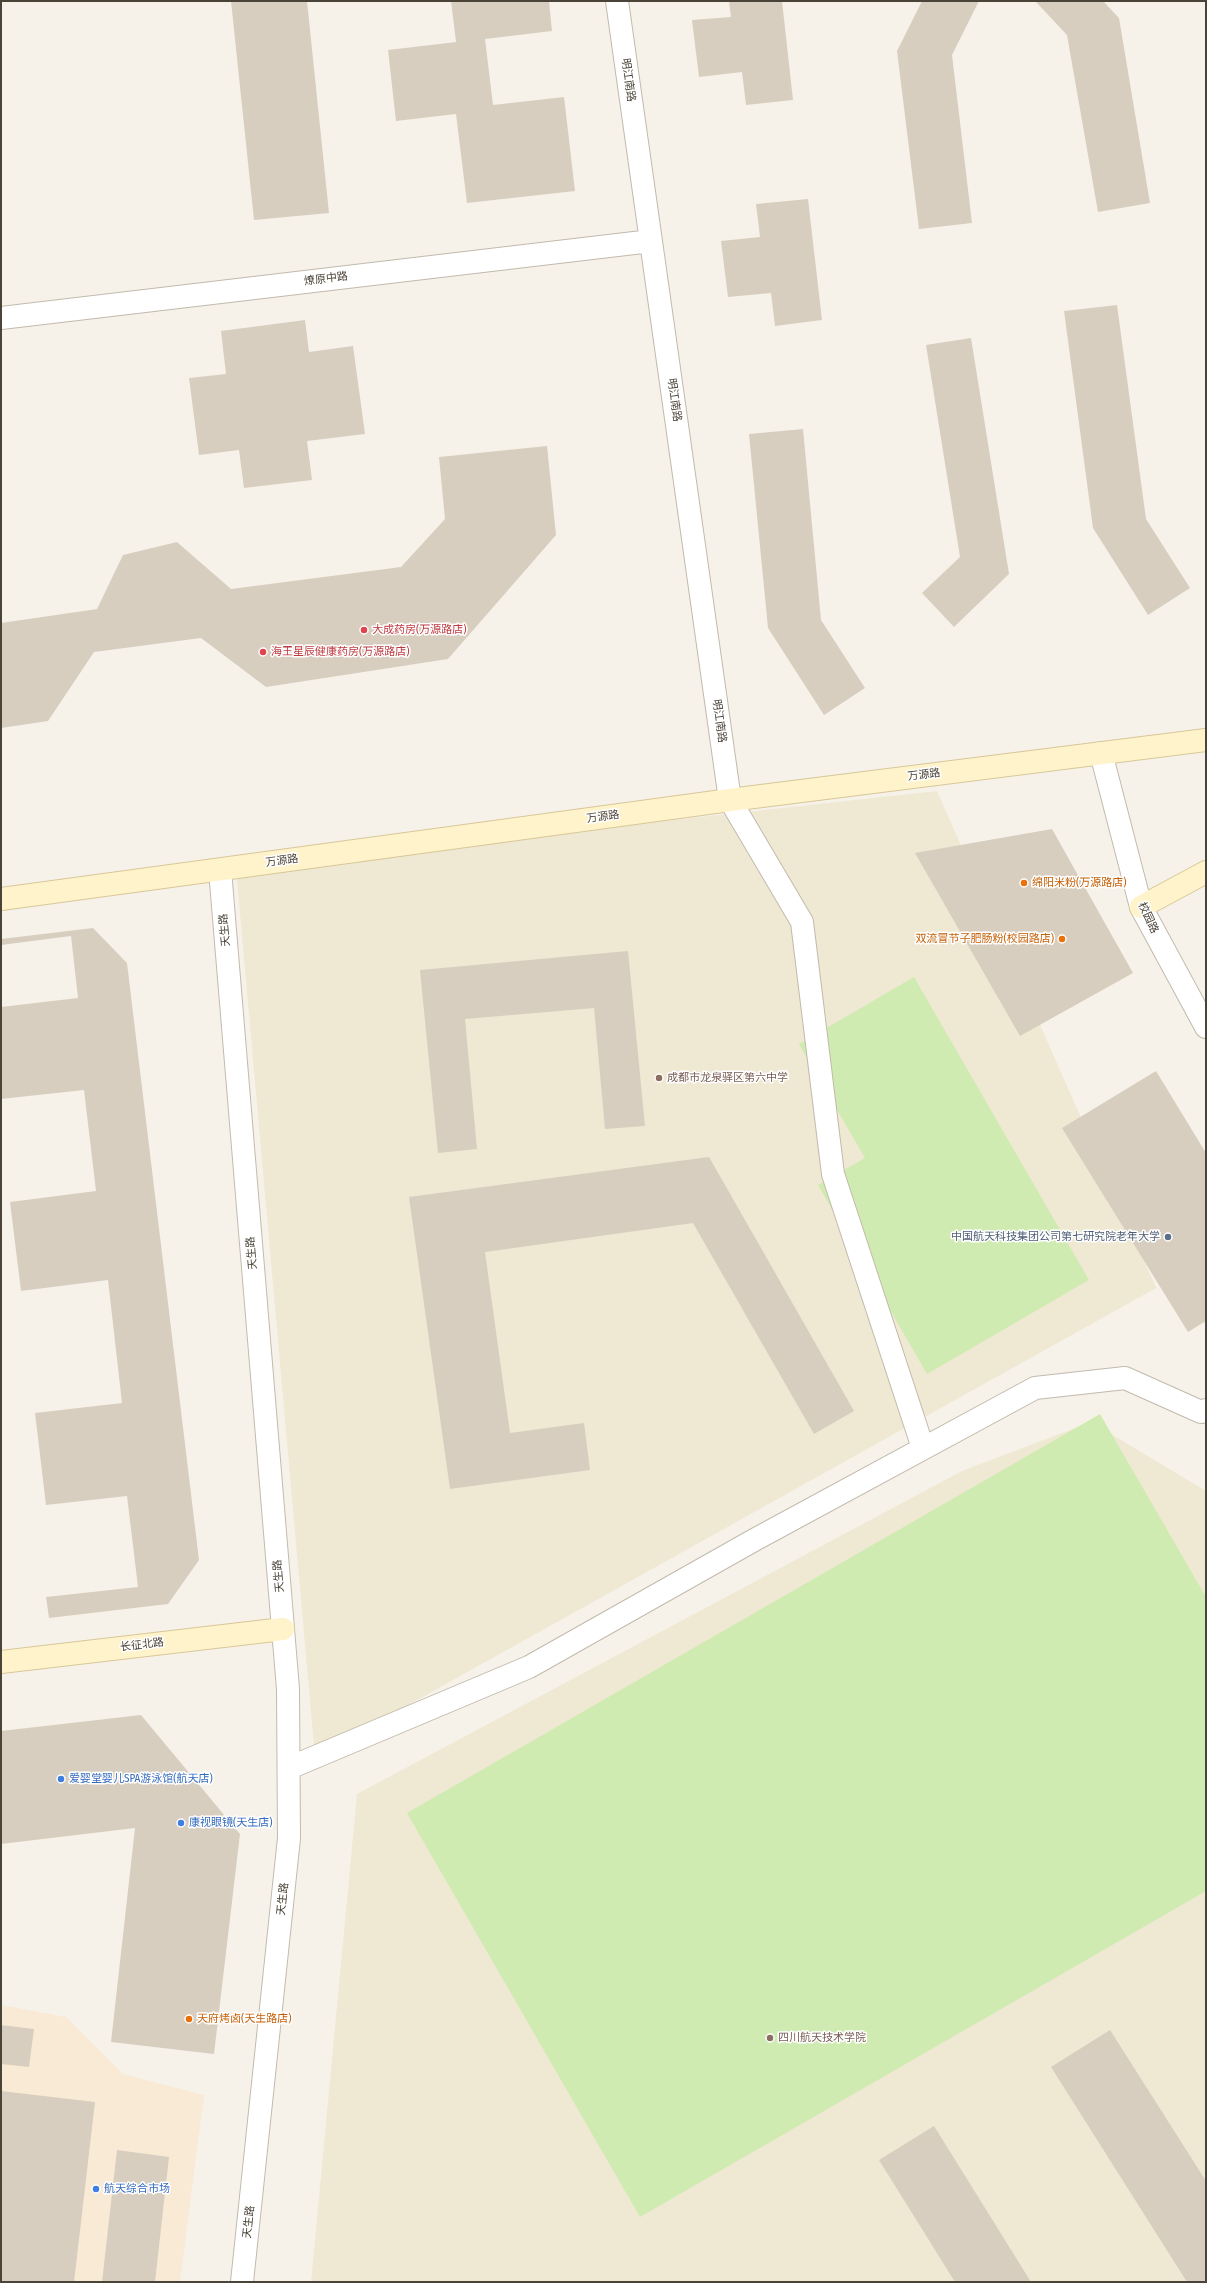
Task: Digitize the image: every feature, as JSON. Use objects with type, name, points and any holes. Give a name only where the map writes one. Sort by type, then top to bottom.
[{"type":"street","name":"明江南路","points":[[617,1],[730,800]]},
{"type":"street","name":"燎原中路","points":[[1,318],[651,241]]},
{"type":"street","name":"万源路","points":[[1,899],[730,800],[1206,740]]},
{"type":"street","name":"校园路","points":[[1101,753],[1141,907],[1206,1027]]},
{"type":"street","points":[[730,800],[802,922],[832,1174],[923,1448]]},
{"type":"street","name":"天生路","points":[[220,870],[288,1690],[289,1838],[242,2282]]},
{"type":"street","points":[[1141,907],[1206,872]]},
{"type":"street","points":[[289,1768],[529,1667],[756,1539],[1035,1388],[1125,1378],[1201,1412],[1206,1410]]},
{"type":"street","name":"长征北路","points":[[1,1662],[283,1629]]},
{"type":"shaded area","name":"成都市龙泉驿区第六中学","points":[[937,791],[1156,1288],[315,1757],[236,868]]},
{"type":"shaded area","name":"四川航天技术学院","points":[[1091,1422],[1206,1491],[1206,2282],[311,2282],[357,1794],[962,1471]]},
{"type":"shaded area","name":"航天综合市场","points":[[1,2005],[66,2017],[123,2074],[204,2095],[180,2282],[1,2282]]},
{"type":"green space","points":[[914,977],[1089,1280],[927,1374],[818,1185],[865,1158],[799,1044]]},
{"type":"green space","points":[[1100,1414],[1206,1597],[1206,1891],[640,2217],[407,1813]]},
{"type":"building","points":[[231,1],[307,1],[329,213],[254,220]]},
{"type":"building","points":[[451,1],[549,1],[552,31],[485,39],[493,105],[564,97],[575,191],[467,203],[456,114],[396,121],[388,50],[456,42]]},
{"type":"building","points":[[729,1],[782,1],[793,100],[746,105],[742,72],[699,77],[692,20],[731,17]]},
{"type":"building","points":[[922,1],[979,1],[952,55],[972,223],[919,229],[897,51]]},
{"type":"building","points":[[1035,1],[1103,1],[1119,18],[1150,203],[1098,212],[1067,35]]},
{"type":"building","points":[[808,199],[822,320],[775,326],[771,293],[728,297],[721,241],[760,237],[756,204]]},
{"type":"building","points":[[1117,305],[1146,519],[1190,588],[1148,615],[1093,528],[1064,311]]},
{"type":"building","points":[[305,320],[309,352],[353,346],[365,434],[307,441],[312,480],[244,488],[239,450],[199,455],[189,378],[226,374],[221,331]]},
{"type":"building","points":[[971,338],[1009,574],[954,627],[922,593],[960,557],[926,345]]},
{"type":"building","points":[[803,429],[821,620],[865,688],[824,715],[768,628],[749,434]]},
{"type":"building","points":[[547,446],[556,535],[448,659],[266,687],[201,638],[94,652],[48,721],[1,728],[1,623],[97,609],[123,555],[177,542],[231,589],[401,567],[445,519],[439,457]]},
{"type":"building","points":[[1052,829],[1133,973],[1020,1036],[915,853]]},
{"type":"building","points":[[93,928],[127,963],[199,1560],[168,1604],[49,1618],[46,1597],[138,1587],[127,1496],[46,1505],[35,1413],[122,1403],[108,1280],[21,1291],[10,1202],[96,1191],[84,1090],[1,1099],[1,1007],[78,998],[71,936],[1,945],[1,939]]},
{"type":"building","points":[[628,951],[645,1126],[605,1129],[594,1008],[465,1019],[477,1149],[438,1153],[420,970]]},
{"type":"building","name":"中国航天科技集团公司第七研究院老年大学","points":[[1156,1071],[1206,1153],[1206,1321],[1188,1332],[1062,1128]]},
{"type":"building","points":[[709,1157],[854,1411],[814,1434],[693,1223],[485,1252],[510,1433],[584,1423],[590,1470],[450,1489],[409,1197]]},
{"type":"building","points":[[141,1715],[240,1834],[214,2054],[111,2042],[135,1828],[1,1844],[1,1731]]},
{"type":"building","points":[[1,2025],[34,2029],[29,2067],[1,2064]]},
{"type":"building","points":[[1110,2030],[1206,2181],[1206,2282],[1187,2282],[1051,2067]]},
{"type":"building","points":[[1,2091],[95,2102],[74,2282],[1,2282]]},
{"type":"building","points":[[934,2126],[1031,2282],[955,2282],[879,2160]]},
{"type":"building","points":[[117,2150],[169,2157],[155,2282],[102,2282]]},
{"type":"place","name":"大成药房(万源路店)","points":[[364,630]]},
{"type":"place","name":"海王星辰健康药房(万源路店)","points":[[263,652]]},
{"type":"place","name":"绵阳米粉(万源路店)","points":[[1024,883]]},
{"type":"place","name":"双流冒节子肥肠粉(校园路店)","points":[[1062,939]]},
{"type":"place","name":"成都市龙泉驿区第六中学","points":[[659,1078]]},
{"type":"place","name":"中国航天科技集团公司第七研究院老年大学","points":[[1168,1237]]},
{"type":"place","name":"爱婴堂婴儿SPA游泳馆(航天店)","points":[[61,1779]]},
{"type":"place","name":"康视眼镜(天生店)","points":[[181,1823]]},
{"type":"place","name":"天府烤卤(天生路店)","points":[[189,2019]]},
{"type":"place","name":"四川航天技术学院","points":[[770,2038]]},
{"type":"place","name":"航天综合市场","points":[[96,2189]]}]
